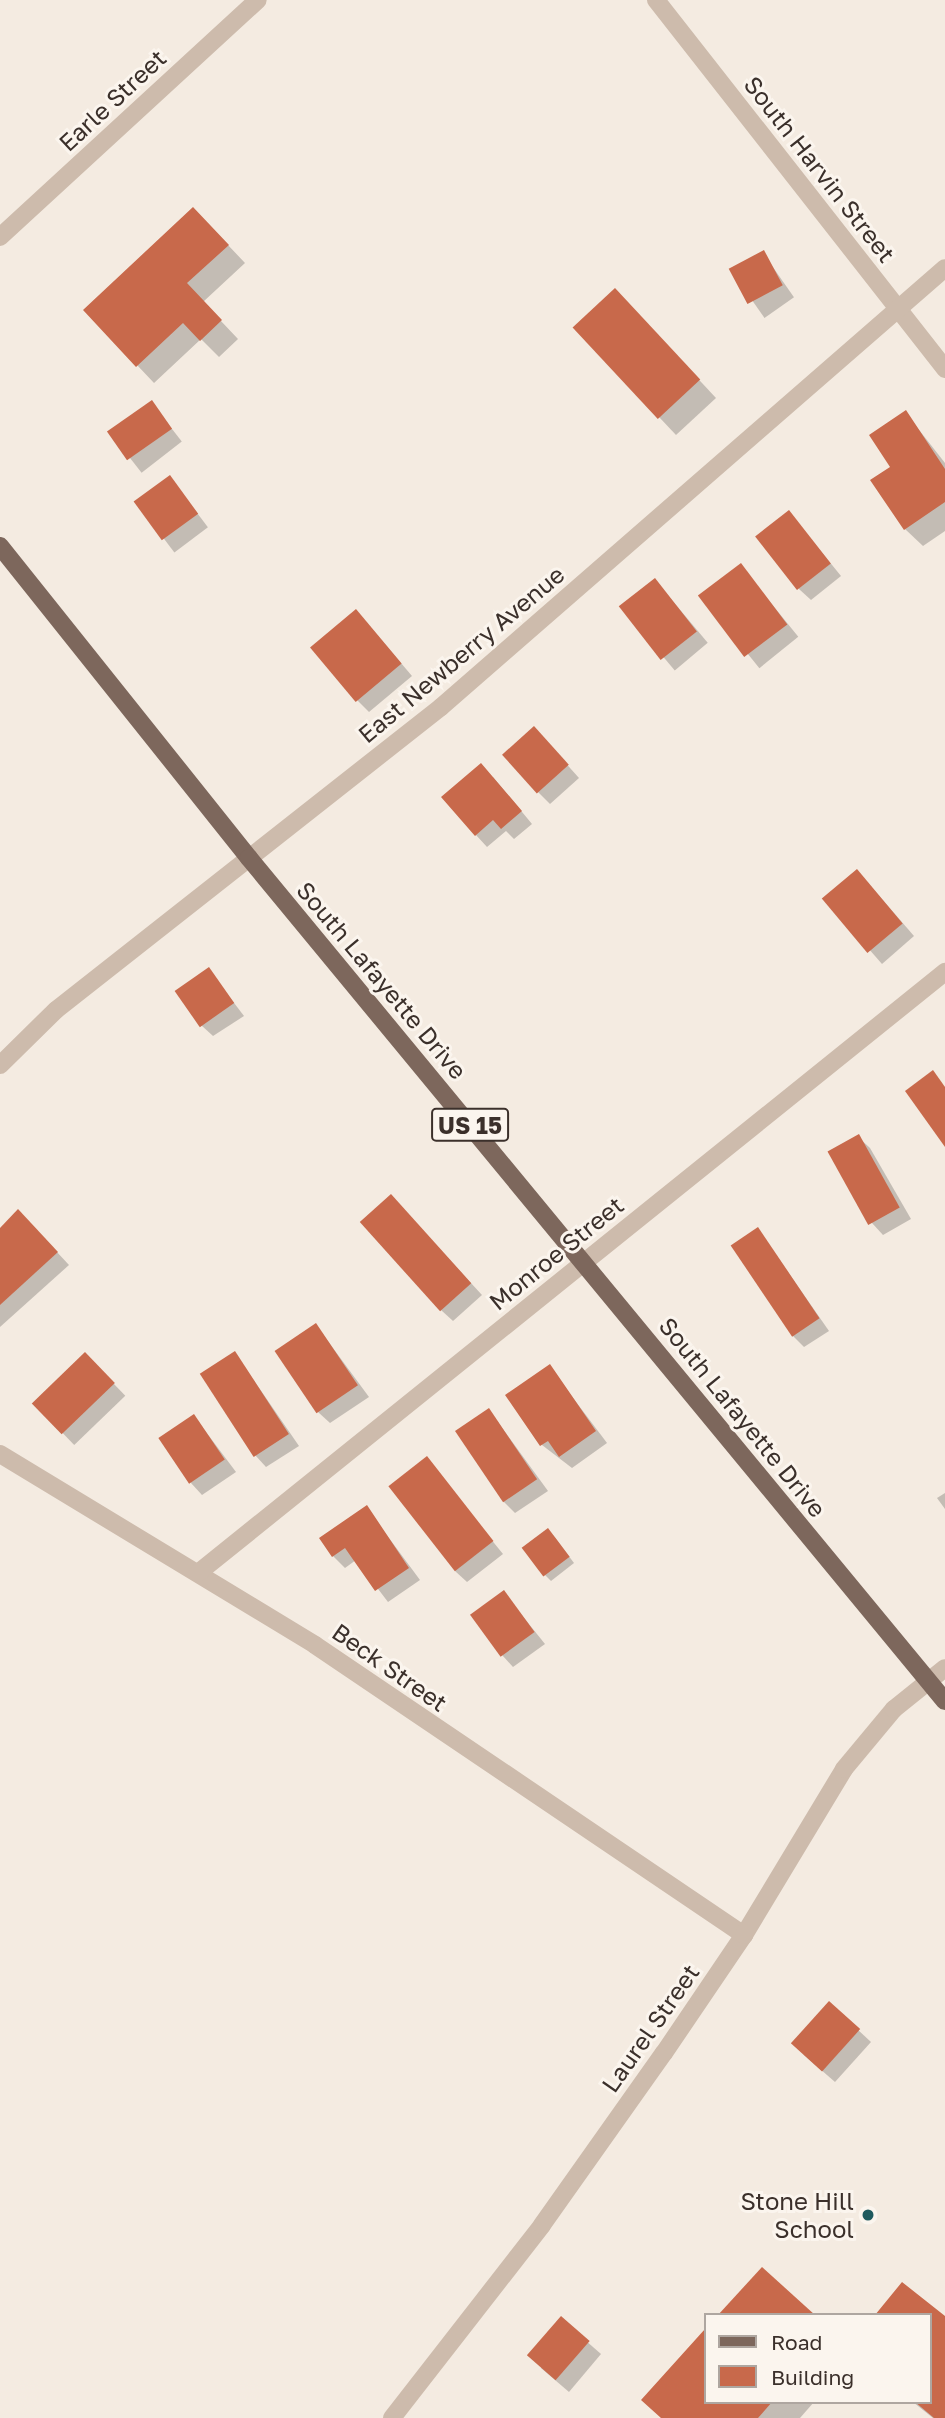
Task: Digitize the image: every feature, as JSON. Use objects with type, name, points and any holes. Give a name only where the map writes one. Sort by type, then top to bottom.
[{"type":"main road","name":"South Lafayette Drive","points":[[0,546],[249,858],[945,1701]]},
{"type":"street","name":"Earle Street","points":[[0,237],[258,0]]},
{"type":"street","name":"South Harvin Street","points":[[656,0],[945,369]]},
{"type":"street","name":"East Newberry Avenue","points":[[0,1065],[56,1010],[441,707],[945,268]]},
{"type":"street","name":"Monroe Street","points":[[198,1573],[945,972]]},
{"type":"street","name":"Beck Street","points":[[0,1454],[315,1644],[744,1935]]},
{"type":"street","name":"Laurel Street","points":[[392,2418],[542,2225],[744,1935],[844,1769],[894,1709],[945,1668]]},
{"type":"building","points":[[193,207],[229,245],[187,283],[222,320],[200,341],[183,323],[136,367],[83,310]]},
{"type":"building","points":[[764,250],[783,285],[747,304],[729,269]]},
{"type":"building","points":[[615,288],[700,379],[658,419],[573,328]]},
{"type":"building","points":[[152,400],[172,429],[127,460],[107,432]]},
{"type":"building","points":[[906,410],[945,469],[945,502],[904,530],[870,480],[890,467],[869,435]]},
{"type":"building","points":[[170,475],[198,514],[162,540],[134,501]]},
{"type":"building","points":[[789,510],[831,564],[797,590],[755,536]]},
{"type":"building","points":[[741,563],[787,624],[744,657],[698,595]]},
{"type":"building","points":[[655,578],[697,632],[661,660],[619,606]]},
{"type":"building","points":[[356,609],[402,663],[356,702],[310,648]]},
{"type":"building","points":[[534,726],[569,765],[537,793],[502,755]]},
{"type":"building","points":[[481,763],[522,811],[501,829],[493,820],[475,836],[441,797]]},
{"type":"building","points":[[857,869],[903,923],[867,953],[822,899]]},
{"type":"building","points":[[209,967],[234,1003],[200,1027],[175,991]]},
{"type":"building","points":[[933,1070],[945,1087],[945,1147],[905,1091]]},
{"type":"building","points":[[859,1134],[900,1207],[868,1225],[828,1151]]},
{"type":"building","points":[[391,1194],[471,1283],[440,1311],[360,1222]]},
{"type":"building","points":[[18,1209],[58,1252],[0,1305],[0,1228]]},
{"type":"building","points":[[758,1227],[820,1318],[792,1337],[731,1245]]},
{"type":"building","points":[[316,1323],[358,1385],[316,1413],[275,1351]]},
{"type":"building","points":[[235,1351],[289,1434],[254,1457],[200,1374]]},
{"type":"building","points":[[85,1352],[115,1383],[62,1434],[32,1403]]},
{"type":"building","points":[[550,1364],[596,1431],[559,1457],[548,1441],[540,1446],[505,1395]]},
{"type":"building","points":[[489,1408],[537,1479],[503,1502],[455,1431]]},
{"type":"building","points":[[194,1414],[225,1460],[189,1484],[158,1438]]},
{"type":"building","points":[[427,1456],[493,1541],[455,1571],[388,1486]]},
{"type":"building","points":[[367,1505],[409,1568],[375,1591],[345,1548],[332,1557],[319,1538]]},
{"type":"building","points":[[548,1528],[570,1557],[543,1577],[522,1548]]},
{"type":"building","points":[[504,1590],[535,1632],[501,1657],[470,1615]]},
{"type":"building","points":[[829,2001],[860,2029],[822,2071],[791,2043]]},
{"type":"building","points":[[762,2267],[813,2313],[720,2313]]},
{"type":"building","points":[[902,2282],[945,2316],[945,2418],[934,2418],[917,2404],[931,2404],[931,2313],[877,2313]]},
{"type":"building","points":[[561,2316],[590,2341],[556,2380],[527,2355]]},
{"type":"building","points":[[704,2330],[704,2404],[770,2404],[758,2418],[661,2418],[641,2400]]},
{"type":"place","name":"Stone Hill School","points":[[868,2215]]}]
